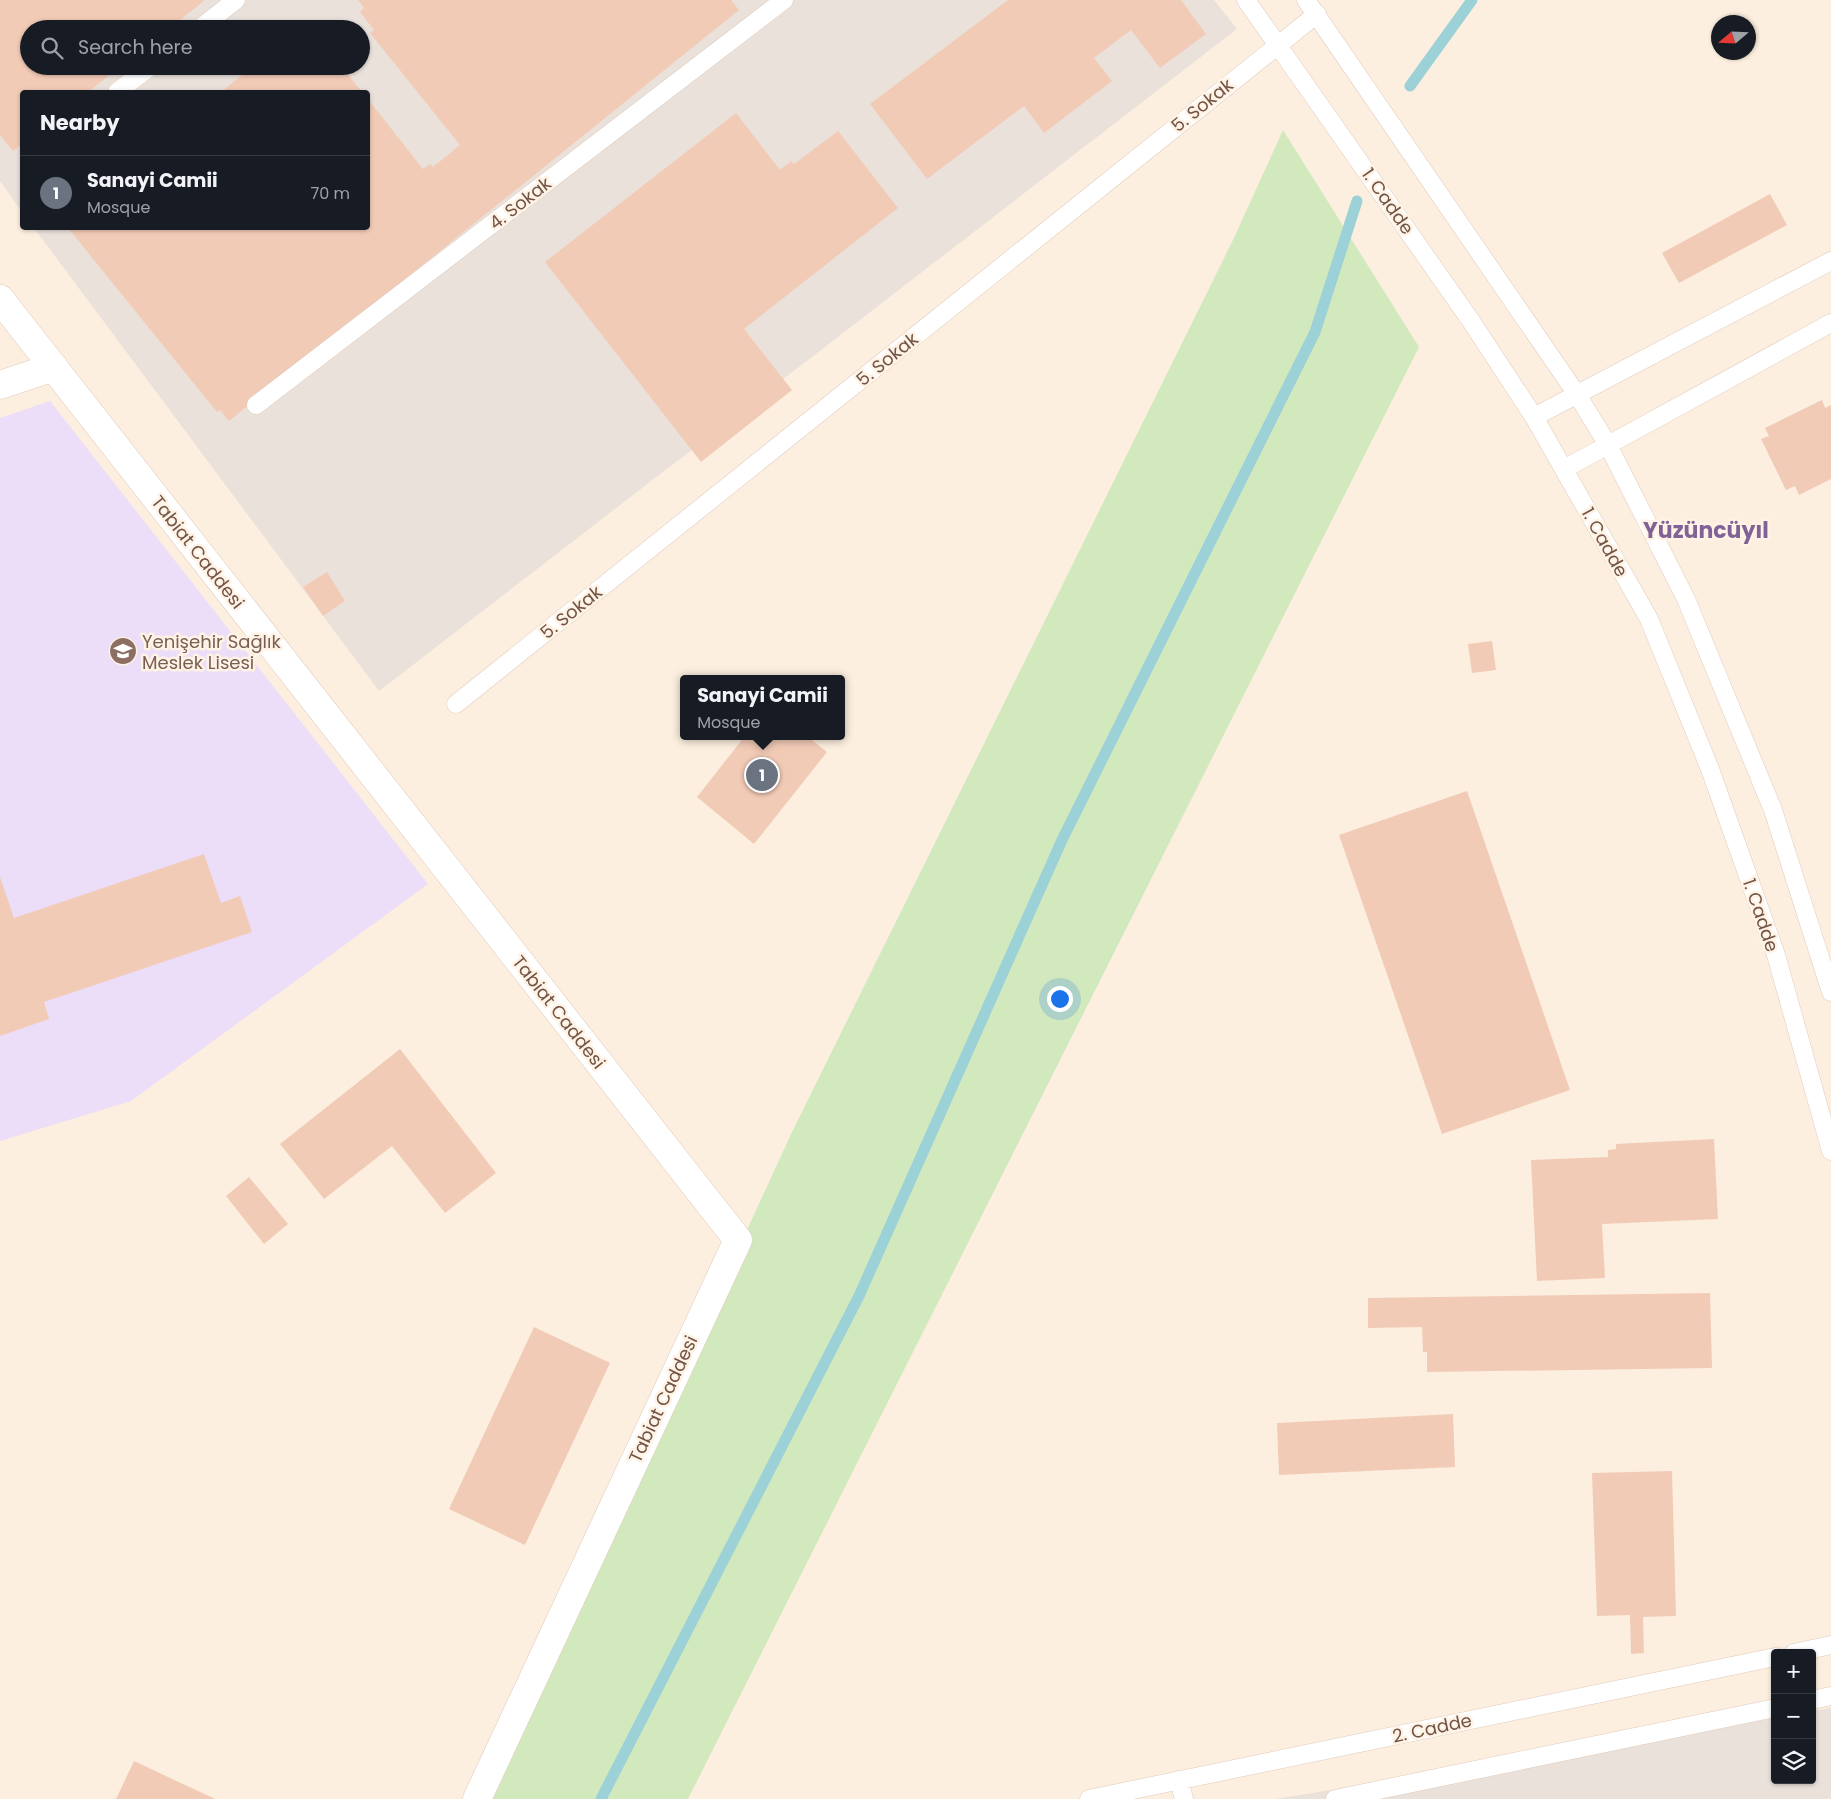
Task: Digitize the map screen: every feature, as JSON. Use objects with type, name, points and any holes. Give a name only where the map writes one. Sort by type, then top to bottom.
[{"type":"street","name":"Tabiat Caddesi","points":[[0,298],[738,1240],[476,1799]]},
{"type":"street","points":[[0,385],[54,367]]},
{"type":"lane","points":[[210,20],[236,0]]},
{"type":"lane","name":"4. Sokak","points":[[256,405],[784,0]]},
{"type":"lane","name":"1. Cadde","points":[[1246,0],[1279,44],[1471,321],[1534,418],[1649,619],[1710,769],[1776,955],[1831,1151]]},
{"type":"lane","points":[[1311,7],[1578,396],[1608,445],[1686,599],[1770,801],[1831,992]]},
{"type":"lane","name":"5. Sokak","points":[[456,704],[1279,44],[1311,7]]},
{"type":"lane","points":[[120,90],[139,75]]},
{"type":"lane","points":[[1534,418],[1831,261]]},
{"type":"lane","points":[[1564,469],[1831,322]]},
{"type":"lane","points":[[1812,1649],[1831,1645]]},
{"type":"lane","name":"2. Cadde","points":[[1089,1799],[1127,1795],[1179,1780],[1771,1658]]},
{"type":"lane","points":[[1816,1699],[1831,1696]]},
{"type":"lane","points":[[1335,1799],[1771,1709]]},
{"type":"lane","points":[[1179,1780],[1184,1799]]},
{"type":"shaded area","points":[[0,0],[1214,0],[1237,29],[379,691],[35,230],[370,230],[370,90],[20,90],[20,209],[0,181]]},
{"type":"shaded area","name":"Yenişehir Sağlık Meslek Lisesi","points":[[50,401],[428,884],[131,1101],[0,1141],[0,418]]},
{"type":"shaded area","points":[[1831,1708],[1831,1799],[1275,1799],[1771,1719],[1771,1784],[1816,1784],[1816,1710]]},
{"type":"green space","points":[[1283,130],[1419,347],[688,1799],[485,1799],[792,1132],[1233,240]]},
{"type":"building","points":[[0,0],[205,0],[180,20],[20,20],[20,75],[110,75],[91,90],[20,90],[20,146],[13,151],[0,135]]},
{"type":"building","points":[[358,0],[731,0],[739,10],[229,421],[220,410],[217,412],[70,230],[370,230],[370,102],[423,169],[430,164],[433,167],[460,145],[370,33],[374,30],[370,25],[370,20],[366,20],[360,12],[364,8]]},
{"type":"building","points":[[1008,0],[1181,0],[1206,34],[1160,68],[1131,30],[1094,58],[1112,81],[1044,133],[1024,106],[927,179],[870,104]]},
{"type":"building","points":[[242,75],[348,75],[360,90],[223,90]]},
{"type":"building","points":[[736,113],[780,170],[791,161],[794,164],[838,131],[898,208],[744,329],[792,390],[701,462],[545,262]]},
{"type":"building","points":[[1770,194],[1787,225],[1679,283],[1662,253]]},
{"type":"building","points":[[1822,400],[1825,408],[1831,405],[1831,479],[1799,495],[1795,486],[1786,490],[1761,439],[1769,436],[1765,428]]},
{"type":"building","points":[[327,572],[345,601],[323,616],[303,587]]},
{"type":"building","points":[[1492,641],[1496,670],[1472,673],[1468,644]]},
{"type":"building","points":[[742,740],[812,740],[827,752],[754,844],[697,797]]},
{"type":"building","points":[[1467,791],[1570,1090],[1442,1134],[1339,835]]},
{"type":"building","points":[[204,854],[221,903],[240,896],[252,932],[44,1002],[49,1019],[0,1036],[0,877],[14,918]]},
{"type":"building","points":[[400,1049],[496,1173],[445,1213],[392,1146],[324,1199],[280,1144]]},
{"type":"building","points":[[1714,1139],[1718,1219],[1602,1224],[1605,1278],[1537,1281],[1531,1160],[1608,1157],[1608,1150],[1616,1149],[1616,1144]]},
{"type":"building","points":[[249,1177],[288,1224],[264,1244],[226,1196]]},
{"type":"building","points":[[1710,1293],[1712,1368],[1427,1372],[1427,1352],[1423,1352],[1422,1327],[1368,1328],[1368,1298]]},
{"type":"building","points":[[534,1327],[610,1363],[525,1545],[449,1509]]},
{"type":"building","points":[[1453,1414],[1455,1467],[1279,1475],[1277,1423]]},
{"type":"building","points":[[1672,1471],[1676,1616],[1643,1617],[1644,1653],[1631,1654],[1630,1615],[1597,1616],[1592,1473]]},
{"type":"building","points":[[134,1761],[215,1799],[116,1799]]},
{"type":"waterway","points":[[1410,86],[1472,0]]},
{"type":"waterway","points":[[601,1799],[859,1296],[1062,840],[1315,332],[1357,201]]},
{"type":"place","name":"Yenişehir Sağlık Meslek Lisesi","points":[[123,651]]},
{"type":"place","name":"Sanayi Camii","points":[[762,775]]},
{"type":"district","name":"Yüzüncüyıl","points":[[1706,530]]}]
